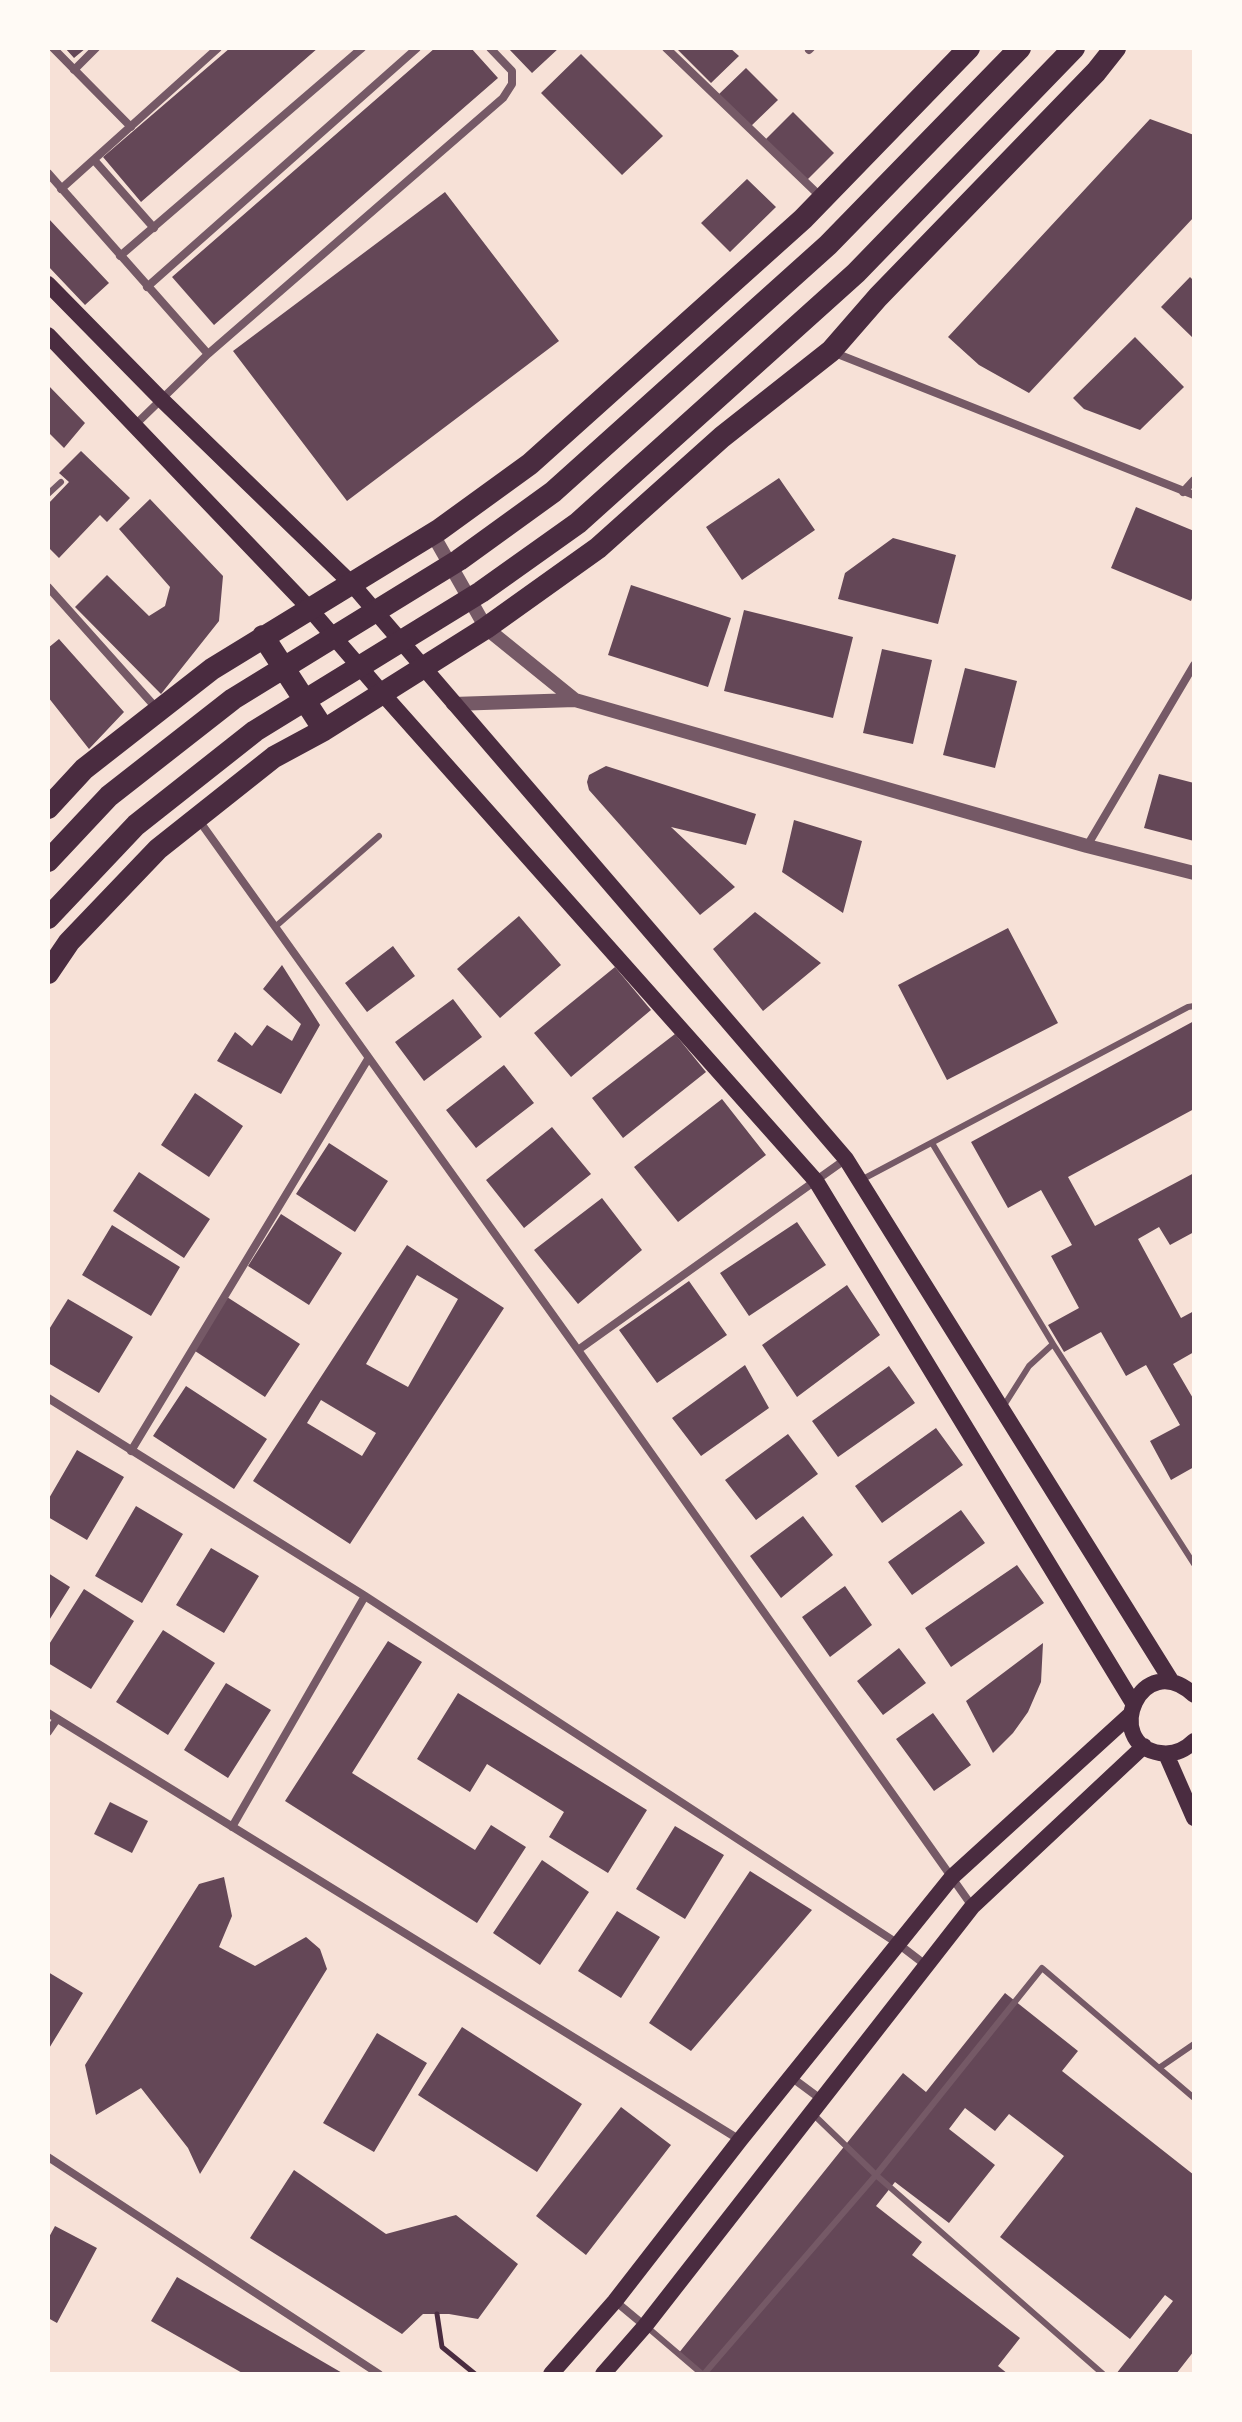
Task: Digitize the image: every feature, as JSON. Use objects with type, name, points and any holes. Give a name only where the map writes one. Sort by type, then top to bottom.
[{"type":"highway","points":[[48,808],[84,769],[212,669],[432,533],[530,464],[823,199],[969,48]]},
{"type":"highway","points":[[48,861],[109,796],[233,699],[459,560],[553,492],[828,245],[1020,48]]},
{"type":"highway","points":[[48,973],[69,942],[158,849],[274,757],[324,730],[486,628],[598,548],[722,437],[831,351],[878,297],[1096,72],[1115,48]]},
{"type":"highway","points":[[48,918],[136,825],[255,731],[481,592],[578,523],[856,273],[1073,50]]},
{"type":"highway","points":[[263,636],[324,730]]},
{"type":"main road","points":[[48,284],[161,399],[351,583],[846,1159],[1002,1409],[1186,1686]]},
{"type":"main road","points":[[48,335],[309,608],[816,1181],[1132,1709],[1131,1727],[1144,1746],[1154,1752],[1177,1752],[1194,1741]]},
{"type":"main road","points":[[551,2374],[615,2301],[952,1877],[1132,1709],[1148,1687],[1159,1682],[1186,1686]]},
{"type":"main road","points":[[603,2374],[645,2326],[972,1907],[1144,1746]]},
{"type":"main road","points":[[1166,1754],[1194,1818]]},
{"type":"street","points":[[53,48],[131,127]]},
{"type":"street","points":[[74,70],[96,48]]},
{"type":"street","points":[[61,189],[218,48]]},
{"type":"street","points":[[120,256],[362,48]]},
{"type":"street","points":[[147,287],[417,48]]},
{"type":"street","points":[[135,425],[208,354],[503,98],[512,84],[512,71],[490,48]]},
{"type":"street","points":[[666,48],[823,199]]},
{"type":"street","points":[[94,160],[154,228]]},
{"type":"street","points":[[48,173],[208,354]]},
{"type":"street","points":[[831,351],[1194,495]]},
{"type":"street","points":[[1183,492],[1194,480]]},
{"type":"street","points":[[432,533],[486,628],[575,700]]},
{"type":"street","points":[[48,587],[159,710]]},
{"type":"street","points":[[1087,846],[1194,665]]},
{"type":"street","points":[[453,704],[575,700],[1087,846],[1194,873]]},
{"type":"street","points":[[197,819],[972,1907]]},
{"type":"street","points":[[131,1451],[368,1059]]},
{"type":"street","points":[[578,1350],[846,1159]]},
{"type":"street","points":[[48,1398],[365,1596],[897,1943],[927,1966]]},
{"type":"street","points":[[232,1827],[365,1596]]},
{"type":"street","points":[[48,1713],[740,2140]]},
{"type":"street","points":[[48,1732],[57,1719]]},
{"type":"street","points":[[791,2077],[817,2107]]},
{"type":"street","points":[[48,2157],[379,2374]]},
{"type":"street","points":[[615,2301],[645,2326]]},
{"type":"lane","points":[[48,494],[61,482]]},
{"type":"lane","points":[[275,927],[379,836]]},
{"type":"lane","points":[[860,1181],[1194,1006]]},
{"type":"lane","points":[[932,1143],[1053,1344],[1194,1564]]},
{"type":"lane","points":[[1002,1409],[1029,1366],[1053,1344]]},
{"type":"lane","points":[[645,2326],[703,2374],[876,2175],[1042,1968],[1194,2098]]},
{"type":"lane","points":[[1159,2068],[1194,2044]]},
{"type":"lane","points":[[817,2107],[876,2175],[1103,2374]]},
{"type":"path","points":[[437,2314],[442,2347],[475,2374]]},
{"type":"building","points":[[65,48],[86,48],[74,58]]},
{"type":"building","points":[[230,48],[318,48],[141,202],[103,157]]},
{"type":"building","points":[[435,48],[471,48],[498,78],[214,325],[172,277]]},
{"type":"building","points":[[508,48],[559,48],[532,73]]},
{"type":"building","points":[[730,48],[739,56],[711,83],[678,50]]},
{"type":"building","points":[[581,54],[663,136],[622,175],[541,93]]},
{"type":"building","points":[[746,68],[778,100],[750,127],[718,95]]},
{"type":"building","points":[[793,112],[834,153],[806,181],[765,140]]},
{"type":"building","points":[[1150,119],[1194,135],[1194,217],[1029,393],[979,365],[948,337]]},
{"type":"building","points":[[747,179],[776,207],[730,252],[701,223]]},
{"type":"building","points":[[445,192],[559,341],[347,501],[233,351]]},
{"type":"building","points":[[48,218],[109,283],[85,305],[48,266]]},
{"type":"building","points":[[1190,277],[1194,281],[1194,339],[1161,307]]},
{"type":"building","points":[[1135,337],[1184,387],[1140,430],[1084,409],[1073,398]]},
{"type":"building","points":[[48,385],[85,423],[64,448],[48,432]]},
{"type":"building","points":[[81,451],[130,498],[107,522],[100,515],[59,558],[48,547],[48,504],[69,482],[59,473]]},
{"type":"building","points":[[779,478],[815,530],[742,580],[706,527]]},
{"type":"building","points":[[150,499],[223,576],[219,621],[161,694],[75,607],[107,575],[149,616],[165,606],[170,587],[119,529]]},
{"type":"building","points":[[1136,507],[1194,531],[1194,593],[1191,601],[1111,568]]},
{"type":"building","points":[[893,538],[956,555],[938,624],[838,599],[845,573]]},
{"type":"building","points":[[631,585],[731,618],[708,687],[608,655]]},
{"type":"building","points":[[744,610],[853,637],[833,718],[724,691]]},
{"type":"building","points":[[59,639],[124,712],[89,749],[48,697],[48,648]]},
{"type":"building","points":[[882,649],[932,660],[913,744],[863,733]]},
{"type":"building","points":[[965,668],[1017,681],[995,768],[943,755]]},
{"type":"building","points":[[606,766],[756,814],[746,845],[671,827],[735,887],[700,915],[589,790],[589,775]]},
{"type":"building","points":[[1159,774],[1194,783],[1194,841],[1144,828]]},
{"type":"building","points":[[794,820],[862,841],[843,913],[782,872]]},
{"type":"building","points":[[755,912],[821,963],[763,1011],[713,949]]},
{"type":"building","points":[[519,916],[561,965],[500,1018],[457,969]]},
{"type":"building","points":[[1008,928],[1058,1023],[947,1080],[898,985]]},
{"type":"building","points":[[393,946],[415,976],[367,1012],[345,983]]},
{"type":"building","points":[[282,965],[320,1025],[281,1094],[217,1061],[235,1032],[252,1046],[267,1025],[292,1041],[301,1024],[263,989]]},
{"type":"building","points":[[615,967],[651,1010],[571,1077],[534,1033]]},
{"type":"building","points":[[453,999],[482,1037],[424,1081],[395,1042]]},
{"type":"building","points":[[1194,1021],[1194,1109],[1068,1177],[1095,1226],[1194,1173],[1194,1232],[1170,1245],[1159,1227],[1138,1239],[1181,1318],[1194,1311],[1194,1352],[1173,1364],[1194,1400],[1194,1467],[1171,1480],[1150,1441],[1180,1425],[1146,1365],[1126,1376],[1101,1332],[1064,1352],[1048,1325],[1079,1308],[1051,1256],[1072,1245],[1041,1190],[1008,1208],[971,1142]]},
{"type":"building","points":[[675,1034],[706,1072],[623,1138],[592,1098]]},
{"type":"building","points":[[504,1065],[534,1103],[476,1148],[446,1110]]},
{"type":"building","points":[[195,1093],[243,1126],[209,1177],[161,1145]]},
{"type":"building","points":[[722,1099],[766,1155],[678,1222],[634,1167]]},
{"type":"building","points":[[552,1127],[591,1174],[524,1228],[486,1180]]},
{"type":"building","points":[[329,1143],[388,1181],[355,1232],[296,1194]]},
{"type":"building","points":[[139,1172],[210,1219],[184,1258],[113,1211]]},
{"type":"building","points":[[602,1198],[642,1250],[578,1304],[534,1250]]},
{"type":"building","points":[[281,1214],[342,1253],[309,1305],[248,1266]]},
{"type":"building","points":[[797,1222],[826,1265],[749,1316],[720,1273]]},
{"type":"building","points":[[112,1225],[180,1267],[151,1316],[82,1275]]},
{"type":"building","points":[[407,1245],[504,1308],[350,1544],[253,1481]],"holes":[[[417,1275],[458,1299],[408,1387],[366,1364]],[[321,1400],[376,1433],[362,1456],[307,1423]]]},
{"type":"building","points":[[689,1281],[727,1335],[657,1383],[619,1330]]},
{"type":"building","points":[[847,1285],[880,1335],[797,1397],[762,1345]]},
{"type":"building","points":[[227,1297],[300,1344],[265,1397],[192,1349]]},
{"type":"building","points":[[68,1299],[133,1337],[99,1393],[48,1363],[48,1331]]},
{"type":"building","points":[[745,1365],[769,1408],[701,1456],[672,1418]]},
{"type":"building","points":[[889,1366],[915,1403],[838,1457],[812,1421]]},
{"type":"building","points":[[186,1386],[267,1439],[234,1489],[153,1436]]},
{"type":"building","points":[[936,1428],[963,1465],[882,1523],[855,1486]]},
{"type":"building","points":[[788,1434],[818,1474],[756,1520],[725,1480]]},
{"type":"building","points":[[77,1450],[124,1477],[87,1540],[48,1517],[48,1500]]},
{"type":"building","points":[[136,1506],[183,1534],[142,1603],[95,1576]]},
{"type":"building","points":[[961,1510],[985,1543],[912,1595],[888,1562]]},
{"type":"building","points":[[803,1516],[833,1555],[781,1598],[750,1556]]},
{"type":"building","points":[[211,1548],[259,1576],[224,1633],[176,1605]]},
{"type":"building","points":[[1017,1565],[1044,1603],[951,1667],[925,1628]]},
{"type":"building","points":[[48,1573],[70,1587],[48,1622]]},
{"type":"building","points":[[845,1586],[872,1625],[830,1657],[802,1617]]},
{"type":"building","points":[[84,1589],[134,1621],[91,1689],[48,1663],[48,1646]]},
{"type":"building","points":[[163,1630],[215,1663],[168,1735],[116,1702]]},
{"type":"building","points":[[388,1641],[422,1662],[352,1773],[475,1850],[491,1825],[526,1847],[477,1923],[285,1801]]},
{"type":"building","points":[[1043,1643],[1041,1682],[1028,1712],[993,1753],[966,1701]]},
{"type":"building","points":[[899,1648],[926,1683],[883,1715],[857,1681]]},
{"type":"building","points":[[226,1683],[271,1710],[228,1778],[184,1750]]},
{"type":"building","points":[[458,1693],[647,1810],[608,1873],[549,1837],[564,1812],[487,1764],[470,1792],[417,1759]]},
{"type":"building","points":[[933,1713],[971,1765],[934,1791],[896,1739]]},
{"type":"building","points":[[110,1802],[148,1821],[132,1853],[94,1834]]},
{"type":"building","points":[[675,1826],[724,1855],[685,1919],[636,1889]]},
{"type":"building","points":[[542,1860],[589,1892],[540,1965],[493,1933]]},
{"type":"building","points":[[750,1871],[812,1910],[691,2051],[649,2023]]},
{"type":"building","points":[[224,1877],[232,1916],[219,1947],[255,1966],[306,1937],[320,1949],[327,1969],[200,2174],[188,2148],[141,2088],[96,2115],[85,2065],[199,1884]]},
{"type":"building","points":[[617,1911],[660,1937],[621,1998],[578,1971]]},
{"type":"building","points":[[48,1972],[83,1993],[48,2050]]},
{"type":"building","points":[[1005,1993],[1078,2051],[1062,2071],[1194,2175],[1194,2351],[1176,2374],[1116,2374],[1173,2301],[1165,2295],[1130,2339],[1000,2237],[1064,2156],[1009,2114],[995,2131],[965,2108],[949,2129],[995,2165],[949,2223],[895,2182],[876,2206],[922,2242],[912,2255],[1020,2338],[998,2366],[1008,2374],[703,2374],[678,2354],[903,2073],[926,2092]]},
{"type":"building","points":[[462,2027],[582,2104],[537,2172],[418,2095]]},
{"type":"building","points":[[377,2033],[427,2063],[374,2152],[323,2123]]},
{"type":"building","points":[[621,2107],[671,2145],[586,2255],[536,2216]]},
{"type":"building","points":[[294,2170],[386,2234],[456,2215],[518,2264],[478,2319],[423,2314],[402,2334],[250,2238]]},
{"type":"building","points":[[55,2226],[97,2248],[57,2323],[48,2318],[48,2239]]},
{"type":"building","points":[[177,2277],[344,2374],[244,2374],[151,2321]]}]
